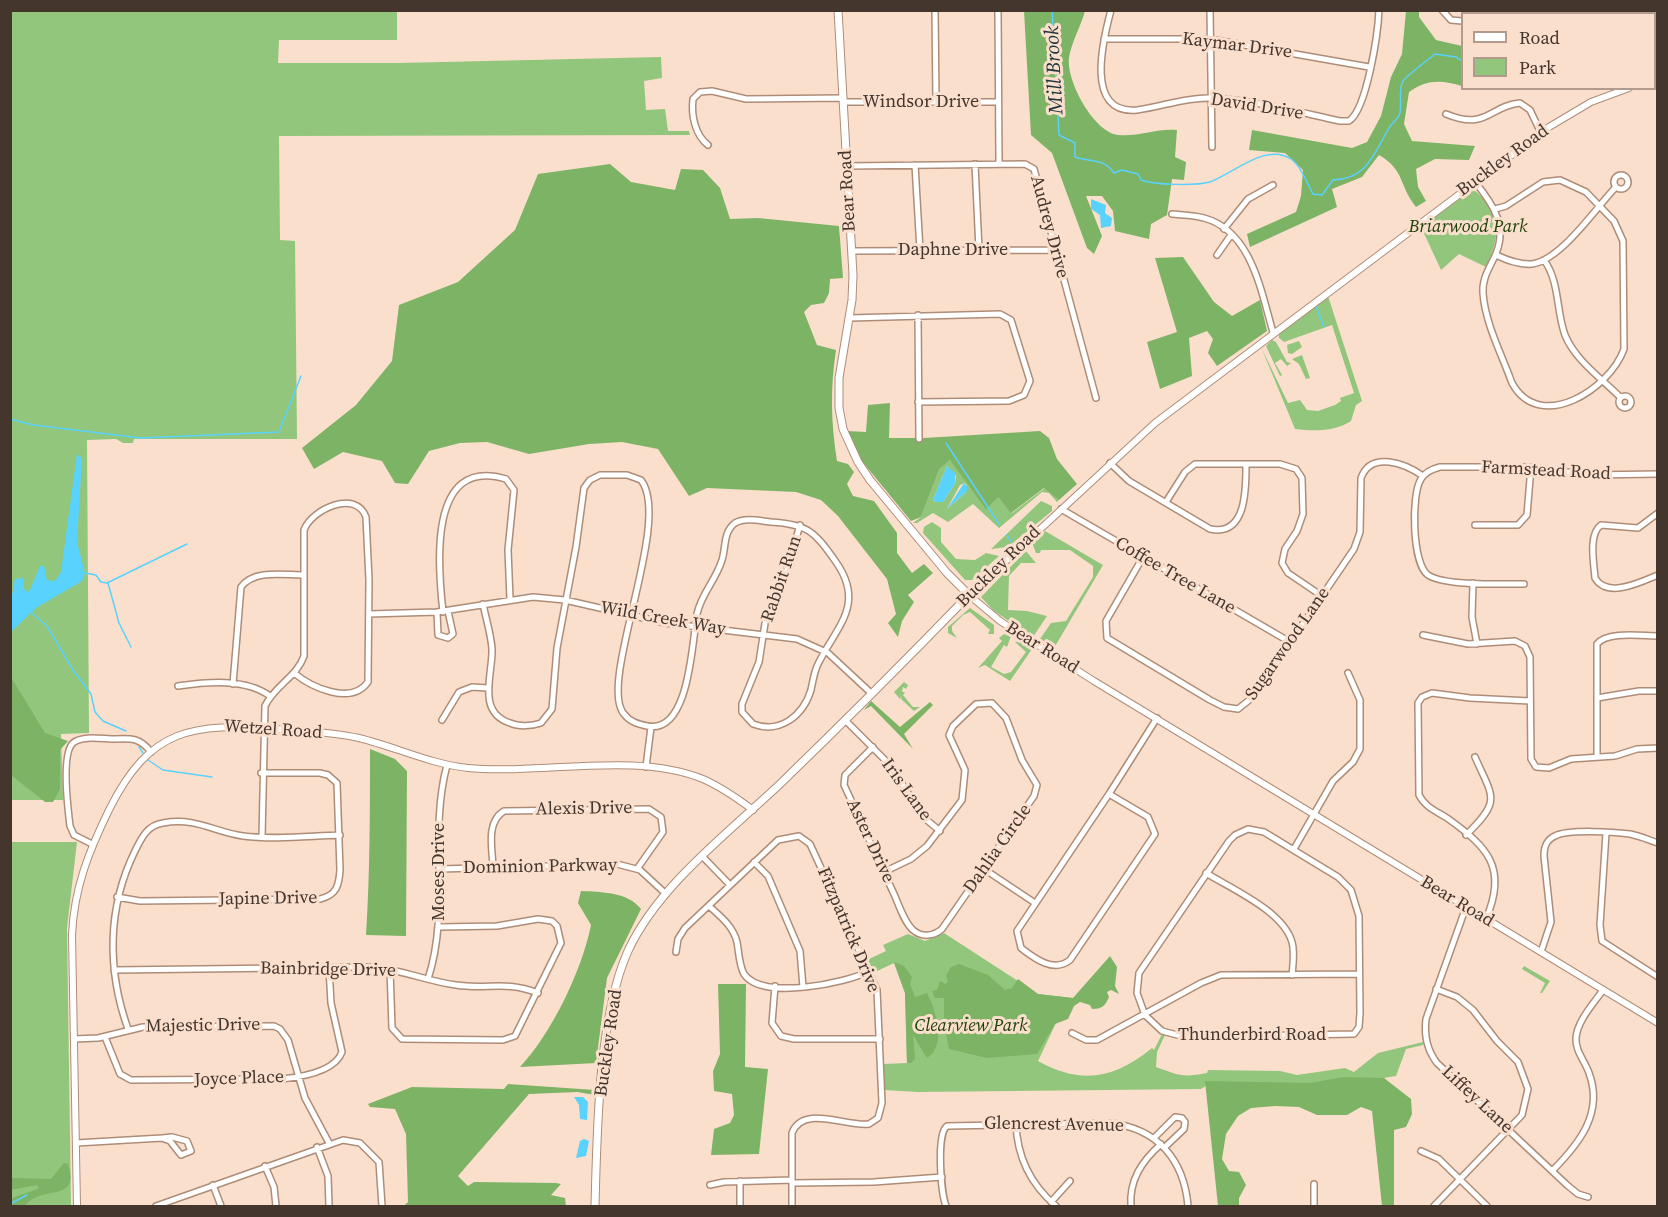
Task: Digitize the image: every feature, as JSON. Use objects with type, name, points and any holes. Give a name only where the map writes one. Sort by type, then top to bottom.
[{"type":"main road","name":"Bear Road","points":[[836,11],[853,275],[838,392],[842,422],[849,445],[870,480],[947,573],[969,595]]},
{"type":"main road","name":"Buckley Road","points":[[595,1206],[603,1072],[614,994],[628,951],[641,928],[666,894],[845,720],[969,595]]},
{"type":"street","points":[[934,10],[936,101]]},
{"type":"street","points":[[998,10],[999,163]]},
{"type":"street","name":"David Drive","points":[[1111,10],[1104,39],[1101,82],[1107,97],[1120,108],[1139,110],[1211,98],[1349,121],[1358,111],[1376,40],[1379,10]]},
{"type":"street","points":[[1210,10],[1212,147]]},
{"type":"street","points":[[1442,10],[1451,20],[1461,21]]},
{"type":"street","name":"Kaymar Drive","points":[[1104,39],[1210,39],[1369,67]]},
{"type":"street","name":"Buckley Road","points":[[969,595],[1155,423],[1541,133],[1580,107],[1624,90]]},
{"type":"street","name":"Windsor Drive","points":[[708,145],[700,138],[693,115],[693,99],[700,92],[712,91],[746,99],[998,102]]},
{"type":"street","points":[[1446,114],[1460,119],[1480,118],[1520,103],[1530,110],[1541,133]]},
{"type":"street","name":"Audrey Drive","points":[[847,166],[999,163],[1025,164],[1034,169],[1096,398]]},
{"type":"street","points":[[975,164],[979,250]]},
{"type":"street","points":[[915,165],[920,250]]},
{"type":"street","points":[[1475,182],[1495,209],[1501,231],[1496,255],[1484,279],[1484,300],[1514,387],[1535,402],[1560,404],[1580,399],[1602,380],[1621,357],[1626,323],[1623,241],[1614,221],[1599,205],[1577,186],[1567,182],[1550,180],[1532,188],[1506,206],[1495,209]]},
{"type":"street","points":[[1224,229],[1248,199],[1274,185]]},
{"type":"street","points":[[1496,255],[1517,263],[1530,264],[1544,260],[1562,247],[1615,188]]},
{"type":"street","points":[[1172,214],[1205,218],[1231,235],[1251,261],[1274,332]]},
{"type":"street","points":[[1217,255],[1231,235]]},
{"type":"street","name":"Daphne Drive","points":[[852,251],[1055,250]]},
{"type":"street","points":[[1544,260],[1555,284],[1565,335],[1585,363],[1620,398]]},
{"type":"street","points":[[849,318],[918,315],[1006,316],[1015,328],[1030,381],[1026,393],[1015,400],[918,402]]},
{"type":"street","points":[[918,315],[919,440]]},
{"type":"street","name":"Sugarwood Lane","points":[[1143,557],[1106,621],[1106,634],[1110,641],[1188,688],[1224,707],[1238,709],[1245,706],[1357,543],[1362,474],[1371,466],[1383,462],[1401,463],[1423,476]]},
{"type":"street","points":[[1110,463],[1129,481],[1210,529],[1228,528],[1243,507],[1246,464]]},
{"type":"street","points":[[1166,502],[1190,466],[1204,463],[1290,465],[1300,472],[1303,514],[1297,531],[1285,549],[1282,563],[1288,573],[1322,596]]},
{"type":"street","name":"Farmstead Road","points":[[1423,476],[1440,467],[1531,467],[1589,475],[1658,474]]},
{"type":"street","points":[[1475,525],[1518,525],[1524,522],[1527,515],[1531,467]]},
{"type":"street","points":[[483,604],[492,652],[488,688],[490,705],[505,722],[525,726],[536,725],[546,720],[552,709],[556,648],[586,484],[600,475],[636,477],[645,486],[648,495],[647,526],[641,575],[623,655],[618,701],[620,709],[631,721],[651,727],[666,724],[674,716],[689,670],[701,602],[716,578],[727,534],[735,523],[748,520],[800,525]]},
{"type":"street","points":[[1423,476],[1416,498],[1418,563],[1422,570],[1434,578],[1473,584],[1524,584]]},
{"type":"street","points":[[443,612],[438,555],[442,519],[454,492],[461,485],[477,477],[506,479],[514,490],[508,550],[510,599]]},
{"type":"street","points":[[262,837],[261,773],[265,706],[270,696],[294,673],[303,656],[303,542],[309,520],[341,504],[353,503],[359,506],[366,517],[369,678],[363,689],[352,693],[315,689],[294,673]]},
{"type":"street","name":"Coffee Tree Lane","points":[[1061,509],[1290,642]]},
{"type":"street","points":[[1658,513],[1638,528],[1601,525],[1596,528],[1594,536],[1597,583],[1605,587],[1625,587],[1658,575]]},
{"type":"street","name":"Rabbit Run","points":[[800,525],[814,534],[836,562],[848,585],[845,618],[815,670],[807,700],[793,718],[778,727],[759,726],[747,719],[742,704],[759,662],[764,634],[766,617],[782,586],[800,525]]},
{"type":"street","points":[[233,684],[241,587],[246,580],[258,575],[303,575]]},
{"type":"street","points":[[1473,584],[1472,617],[1477,644]]},
{"type":"street","name":"Bear Road","points":[[969,595],[1000,621],[1658,1023]]},
{"type":"street","name":"Wild Creek Way","points":[[369,614],[443,612],[510,599],[533,597],[564,600],[696,627],[797,639],[825,651],[871,693]]},
{"type":"street","points":[[1423,635],[1452,642],[1477,644],[1515,642],[1526,646],[1530,657],[1531,759],[1536,767],[1550,768],[1571,759],[1615,756],[1637,749],[1658,748]]},
{"type":"street","points":[[1597,757],[1596,650],[1599,640],[1611,637],[1658,636]]},
{"type":"street","points":[[1294,849],[1333,781],[1353,762],[1360,749],[1360,700],[1348,673]]},
{"type":"street","points":[[178,686],[233,684],[252,686],[270,696]]},
{"type":"street","points":[[442,720],[459,692],[472,687],[488,688]]},
{"type":"street","points":[[1597,698],[1639,691],[1658,691]]},
{"type":"street","points":[[1486,919],[1493,898],[1493,862],[1485,851],[1466,835],[1426,806],[1419,795],[1418,703],[1422,697],[1432,693],[1470,698],[1530,701]]},
{"type":"street","name":"Dahlia Circle","points":[[884,872],[918,854],[940,831],[962,800],[966,781],[962,759],[951,740],[952,728],[976,704],[992,703],[1006,718],[1022,760],[1037,785],[1034,796],[942,929],[934,935],[924,935]]},
{"type":"street","points":[[1109,794],[1148,818],[1155,834],[1065,964],[1049,965],[1019,944],[1017,931],[1157,718]]},
{"type":"street","name":"Iris Lane","points":[[845,720],[896,773],[922,816],[940,831]]},
{"type":"street","name":"Wetzel Road","points":[[77,1206],[73,916],[79,880],[92,844],[125,781],[151,752],[172,739],[207,727],[263,728],[357,738],[447,765],[489,768],[646,767],[681,772],[702,779],[753,810]]},
{"type":"street","points":[[646,767],[651,727]]},
{"type":"street","points":[[92,844],[74,835],[70,826],[66,760],[69,749],[77,741],[86,739],[131,738],[139,739],[151,752]]},
{"type":"street","name":"Aster Drive","points":[[873,747],[843,779],[910,928],[924,935]]},
{"type":"street","points":[[1466,835],[1492,803],[1491,794],[1475,757]]},
{"type":"street","name":"Moses Drive","points":[[428,979],[440,927],[440,809],[447,765]]},
{"type":"street","name":"Japine Drive","points":[[117,897],[140,901],[327,897],[333,893],[339,883],[340,835],[339,790],[334,778],[320,773],[261,773]]},
{"type":"street","name":"Alexis Drive","points":[[493,866],[492,827],[498,815],[504,811],[649,809],[661,817],[663,832],[637,869]]},
{"type":"street","points":[[128,1029],[118,1002],[113,931],[117,897],[124,874],[142,838],[158,824],[196,822],[234,834],[262,837],[340,835]]},
{"type":"street","name":"Thunderbird Road","points":[[1244,830],[1264,831],[1338,877],[1355,897],[1359,916],[1359,1027],[1354,1034],[1185,1037],[1162,1031],[1145,1015],[1137,993],[1142,965],[1206,873],[1229,841],[1244,830]]},
{"type":"street","points":[[1606,833],[1600,925],[1602,941],[1658,977]]},
{"type":"street","points":[[1541,952],[1551,922],[1544,856],[1545,846],[1551,838],[1562,834],[1630,834],[1658,843]]},
{"type":"street","name":"Fitzpatrick Drive","points":[[676,952],[681,933],[778,840],[791,835],[804,838],[815,854],[877,990],[882,1102],[879,1118],[869,1124],[809,1118],[802,1120],[792,1133],[792,1181]]},
{"type":"street","points":[[703,857],[730,885]]},
{"type":"street","points":[[754,862],[768,876],[800,951],[803,987]]},
{"type":"street","name":"Dominion Parkway","points":[[440,869],[617,864],[637,869],[666,894]]},
{"type":"street","points":[[984,869],[1035,903]]},
{"type":"street","points":[[1206,873],[1274,915],[1284,925],[1293,949],[1292,975]]},
{"type":"street","points":[[709,906],[734,932],[741,965],[747,977],[761,985],[803,987],[852,978],[870,971]]},
{"type":"street","name":"Liffey Lane","points":[[1466,907],[1426,1019],[1425,1038],[1429,1050],[1437,1063],[1552,1171],[1578,1194],[1588,1197]]},
{"type":"street","points":[[390,969],[392,1028],[397,1036],[411,1040],[510,1038],[518,1033],[561,943],[560,931],[552,921],[538,920],[486,927],[440,927]]},
{"type":"street","name":"Joyce Place","points":[[105,1037],[120,1074],[131,1080],[298,1077],[330,1066],[336,1062],[342,1052],[331,1003],[329,968]]},
{"type":"street","name":"Bainbridge Drive","points":[[114,970],[390,969],[465,987],[508,984],[538,993]]},
{"type":"street","points":[[1072,1033],[1086,1040],[1097,1040],[1201,983],[1221,975],[1359,974]]},
{"type":"street","points":[[775,986],[772,1023],[781,1036],[794,1040],[880,1039]]},
{"type":"street","points":[[1434,1206],[1509,1130],[1521,1115],[1527,1100],[1528,1089],[1524,1072],[1467,1004],[1448,992],[1436,989]]},
{"type":"street","points":[[1552,1171],[1580,1140],[1590,1121],[1592,1084],[1578,1051],[1576,1037],[1582,1021],[1603,990]]},
{"type":"street","name":"Majestic Drive","points":[[74,1039],[105,1037],[128,1029],[274,1026],[280,1029],[288,1040],[305,1098],[330,1143]]},
{"type":"street","points":[[1131,1206],[1131,1186],[1136,1174],[1185,1125],[1180,1117],[1175,1117],[1154,1138]]},
{"type":"street","name":"Glencrest Avenue","points":[[942,1177],[942,1132],[945,1127],[953,1124],[1111,1122],[1136,1128],[1163,1146],[1184,1179],[1188,1206]]},
{"type":"street","points":[[1016,1123],[1018,1153],[1034,1182],[1056,1206]]},
{"type":"street","points":[[76,1143],[162,1138],[181,1138],[187,1141],[190,1151],[181,1155],[170,1141],[162,1138]]},
{"type":"street","points":[[161,1206],[317,1147],[352,1141],[374,1154],[381,1170],[382,1206]]},
{"type":"street","points":[[317,1147],[328,1176],[329,1206]]},
{"type":"street","points":[[1421,1151],[1432,1155],[1462,1180],[1487,1206]]},
{"type":"street","points":[[265,1166],[274,1187],[276,1206]]},
{"type":"street","points":[[710,1185],[740,1181],[874,1182],[942,1177],[946,1206]]},
{"type":"street","points":[[740,1181],[740,1206]]},
{"type":"street","points":[[792,1181],[792,1206]]},
{"type":"street","points":[[1051,1202],[1070,1181]]},
{"type":"street","points":[[1314,1184],[1314,1206]]},
{"type":"street","points":[[213,1185],[221,1206]]},
{"type":"green space","points":[[1539,10],[1623,10],[1622,12],[1538,12]]},
{"type":"green space","points":[[10,11],[397,11],[397,40],[279,40],[278,63],[399,63],[661,57],[662,78],[644,81],[646,110],[665,109],[668,131],[689,131],[690,135],[279,136],[280,240],[295,241],[297,439],[134,439],[133,443],[123,443],[116,439],[87,440],[89,733],[61,734],[63,800],[11,800]]},
{"type":"green space","points":[[1024,11],[1085,11],[1070,52],[1069,68],[1083,104],[1100,125],[1109,132],[1118,135],[1133,135],[1177,130],[1175,157],[1186,162],[1184,180],[1172,179],[1167,215],[1151,224],[1149,239],[1115,231],[1113,211],[1102,196],[1086,196],[1102,236],[1094,254],[1087,248],[1052,153],[1031,135]]},
{"type":"green space","points":[[1406,11],[1419,11],[1419,17],[1436,40],[1461,46],[1461,86],[1435,82],[1422,85],[1409,92],[1404,124],[1412,141],[1475,146],[1469,160],[1435,159],[1416,169],[1418,187],[1426,201],[1416,207],[1398,173],[1379,155],[1362,177],[1332,189],[1337,207],[1250,247],[1247,234],[1296,212],[1301,196],[1303,170],[1285,153],[1249,150],[1252,130],[1352,148],[1367,142],[1381,116],[1391,77],[1402,54]]},
{"type":"green space","points":[[610,164],[631,182],[675,190],[681,169],[703,170],[720,188],[730,219],[758,218],[839,226],[843,278],[830,279],[829,293],[824,303],[811,305],[804,312],[817,345],[836,350],[832,392],[833,433],[837,461],[848,464],[854,472],[847,484],[853,496],[874,501],[897,533],[897,553],[912,573],[924,564],[933,573],[908,595],[914,602],[902,621],[898,637],[888,623],[896,614],[887,579],[838,516],[821,500],[796,492],[707,488],[689,496],[658,449],[622,442],[589,444],[529,454],[487,442],[460,443],[429,451],[408,484],[395,483],[382,461],[343,452],[314,469],[302,448],[356,405],[392,361],[399,305],[458,282],[515,230],[538,174]]},
{"type":"green space","name":"Briarwood Park","points":[[1473,189],[1494,216],[1496,235],[1491,256],[1486,267],[1459,254],[1441,270],[1421,227]]},
{"type":"green space","points":[[1183,257],[1214,302],[1232,316],[1260,300],[1267,331],[1217,366],[1208,353],[1213,339],[1207,331],[1189,338],[1192,376],[1160,389],[1147,342],[1177,332],[1155,258]]},
{"type":"green space","points":[[1328,296],[1362,401],[1356,405],[1351,421],[1345,425],[1324,430],[1295,429],[1261,347],[1288,403],[1300,400],[1307,410],[1318,411],[1335,405],[1341,401],[1340,398],[1354,393],[1332,325],[1284,342],[1279,338],[1279,333]]},
{"type":"green space","points":[[1272,340],[1276,342],[1287,362],[1291,363],[1287,366],[1281,359],[1275,363],[1282,375],[1280,376],[1266,346]]},
{"type":"green space","points":[[1299,341],[1302,347],[1292,354],[1288,353],[1287,345]]},
{"type":"green space","points":[[1302,355],[1310,378],[1306,379],[1299,364],[1292,359]]},
{"type":"green space","points":[[890,403],[889,438],[1040,431],[1049,438],[1057,459],[1077,484],[1059,500],[1044,488],[1011,513],[998,497],[986,509],[950,460],[939,469],[921,517],[911,521],[861,460],[847,431],[866,432],[868,405]]},
{"type":"green space","points":[[950,460],[998,497],[1012,513],[1045,488],[1059,500],[1057,502],[1049,493],[1042,492],[999,528],[973,504],[948,522],[933,513],[913,523],[921,517],[939,468]],"holes":[[[947,466],[956,476],[955,484],[943,502],[936,502],[933,500]],[[965,483],[966,492],[947,509],[960,485]]]},
{"type":"green space","points":[[1041,501],[1052,506],[1052,511],[1008,547],[991,549]]},
{"type":"green space","points":[[932,522],[941,528],[941,542],[956,559],[975,560],[986,553],[999,556],[972,580],[965,580],[923,533],[924,527]]},
{"type":"green space","points":[[1045,531],[1103,565],[1054,648],[1040,639],[1051,623],[1066,621],[1093,577],[1093,566],[1070,550],[1041,550],[1040,553],[1036,553],[1032,543]]},
{"type":"green space","points":[[1026,551],[1036,563],[1021,563],[1009,576],[1008,610],[1027,611],[1047,616],[1033,637],[994,611],[981,597]]},
{"type":"green space","points":[[970,608],[994,625],[994,634],[988,634],[990,630],[970,612],[963,615],[952,626],[952,631],[957,638],[948,633],[948,627]]},
{"type":"green space","points":[[1004,634],[1011,636],[1007,647],[1004,645],[991,667],[1004,674],[1011,672],[1026,652],[1015,642],[1019,641],[1032,649],[1010,681],[985,665],[978,668],[1002,641],[999,638]]},
{"type":"green space","points":[[11,677],[45,733],[68,741],[60,750],[60,789],[53,802],[45,802],[11,775]]},
{"type":"green space","points":[[904,682],[908,685],[906,689],[903,687],[902,692],[905,692],[903,695],[913,707],[920,707],[914,711],[901,699],[902,695],[900,699],[894,692]]},
{"type":"green space","points":[[871,701],[900,727],[930,702],[933,705],[904,734],[913,749],[871,706],[864,710]]},
{"type":"green space","points":[[370,749],[395,759],[407,771],[406,936],[366,935]]},
{"type":"green space","points":[[11,842],[77,842],[67,928],[71,1206],[11,1206]]},
{"type":"green space","points":[[581,891],[622,896],[636,903],[641,909],[607,978],[596,1063],[520,1067],[554,1019],[581,961],[591,925],[578,903]]},
{"type":"green space","name":"Clearview Park","points":[[944,933],[1038,994],[1073,998],[1055,1025],[1038,1061],[1069,1073],[1083,1076],[1111,1072],[1152,1048],[1154,1050],[1162,1034],[1165,1035],[1157,1052],[1156,1067],[1175,1074],[1186,1075],[1207,1073],[1208,1070],[1280,1071],[1297,1075],[1345,1068],[1354,1072],[1378,1053],[1423,1042],[1423,1045],[1406,1049],[1396,1076],[1373,1080],[1303,1085],[1209,1084],[1201,1089],[918,1092],[884,1090],[883,1064],[907,1063],[905,993],[894,963],[873,973],[867,960],[886,951],[883,945],[908,934],[925,941]]},
{"type":"green space","points":[[1110,956],[1117,967],[1115,986],[1119,994],[1111,990],[1107,992],[1108,1000],[1098,1008],[1092,1009],[1090,1005],[1080,1002],[1074,1006],[1068,1019],[1055,1024],[1037,1054],[987,1058],[949,1049],[944,1023],[944,998],[935,998],[932,991],[937,990],[940,981],[945,984],[948,982],[946,976],[951,967],[959,964],[988,975],[1005,990],[1012,988],[1018,979],[1038,994],[1073,998]]},
{"type":"green space","points":[[894,962],[904,966],[912,977],[910,984],[915,997],[927,993],[938,1027],[937,1045],[927,1058],[913,1035],[915,1059],[911,1063],[907,1063],[905,993]]},
{"type":"green space","points":[[1524,966],[1550,981],[1542,993],[1540,993],[1545,983],[1522,969]]},
{"type":"green space","points":[[718,984],[746,984],[745,1067],[768,1069],[759,1154],[711,1155],[714,1129],[730,1123],[734,1115],[732,1094],[714,1091],[713,1071],[720,1054]]},
{"type":"green space","points":[[1344,1077],[1384,1078],[1411,1099],[1412,1114],[1406,1127],[1394,1130],[1394,1206],[1382,1206],[1372,1111],[1361,1107],[1347,1115],[1317,1115],[1299,1107],[1275,1106],[1251,1108],[1238,1116],[1226,1134],[1222,1159],[1229,1171],[1239,1172],[1246,1185],[1239,1198],[1239,1206],[1218,1206],[1205,1081],[1310,1083]]},
{"type":"green space","points":[[508,1084],[595,1090],[595,1095],[577,1092],[529,1094],[458,1176],[468,1186],[474,1182],[561,1184],[551,1195],[565,1198],[566,1206],[404,1206],[408,1202],[406,1134],[395,1109],[370,1107],[368,1104],[412,1087],[504,1089]]},
{"type":"green space","points":[[64,1163],[68,1164],[71,1176],[69,1184],[64,1189],[40,1196],[25,1206],[11,1206],[11,1199],[39,1188],[37,1185],[11,1190],[11,1178],[51,1179]]},
{"type":"water","points":[[1091,199],[1106,205],[1105,213],[1112,218],[1111,226],[1101,228],[1100,215],[1091,209]]},
{"type":"water","points":[[77,454],[82,458],[77,542],[85,573],[82,581],[36,608],[11,632],[11,600],[15,579],[23,578],[24,589],[29,592],[40,566],[44,566],[47,580],[55,581],[61,572]]},
{"type":"water","points":[[947,466],[955,473],[955,484],[943,502],[936,502],[933,500]]},
{"type":"water","points":[[964,483],[967,491],[947,509]]},
{"type":"water","points":[[574,1097],[583,1097],[588,1102],[587,1120],[580,1119],[579,1105]]},
{"type":"water","points":[[584,1139],[589,1141],[586,1156],[576,1158],[580,1141]]},
{"type":"waterway","name":"Mill Brook","points":[[1052,10],[1059,135],[1075,143],[1075,157],[1106,165],[1114,173],[1122,170],[1138,174],[1141,180],[1156,183],[1210,182],[1250,161],[1271,154],[1291,159],[1298,166],[1313,194],[1322,195],[1333,180],[1345,179],[1354,175],[1362,170],[1374,156],[1390,126],[1399,115],[1401,88],[1405,79],[1435,54],[1456,57],[1461,60]]},
{"type":"waterway","points":[[1316,306],[1324,327]]},
{"type":"waterway","points":[[10,419],[33,425],[141,438],[279,432],[301,376]]},
{"type":"waterway","points":[[946,443],[999,524]]},
{"type":"waterway","points":[[1007,535],[1011,542]]},
{"type":"waterway","points":[[85,573],[96,575],[101,582],[107,583],[187,544]]},
{"type":"waterway","points":[[108,583],[119,623],[131,647]]},
{"type":"waterway","points":[[31,612],[47,626],[73,670],[91,694],[95,712],[103,721],[126,731]]},
{"type":"waterway","points":[[139,747],[143,753]]},
{"type":"waterway","points":[[148,760],[163,770],[212,777]]},
{"type":"waterway","points":[[10,1204],[27,1195]]}]
